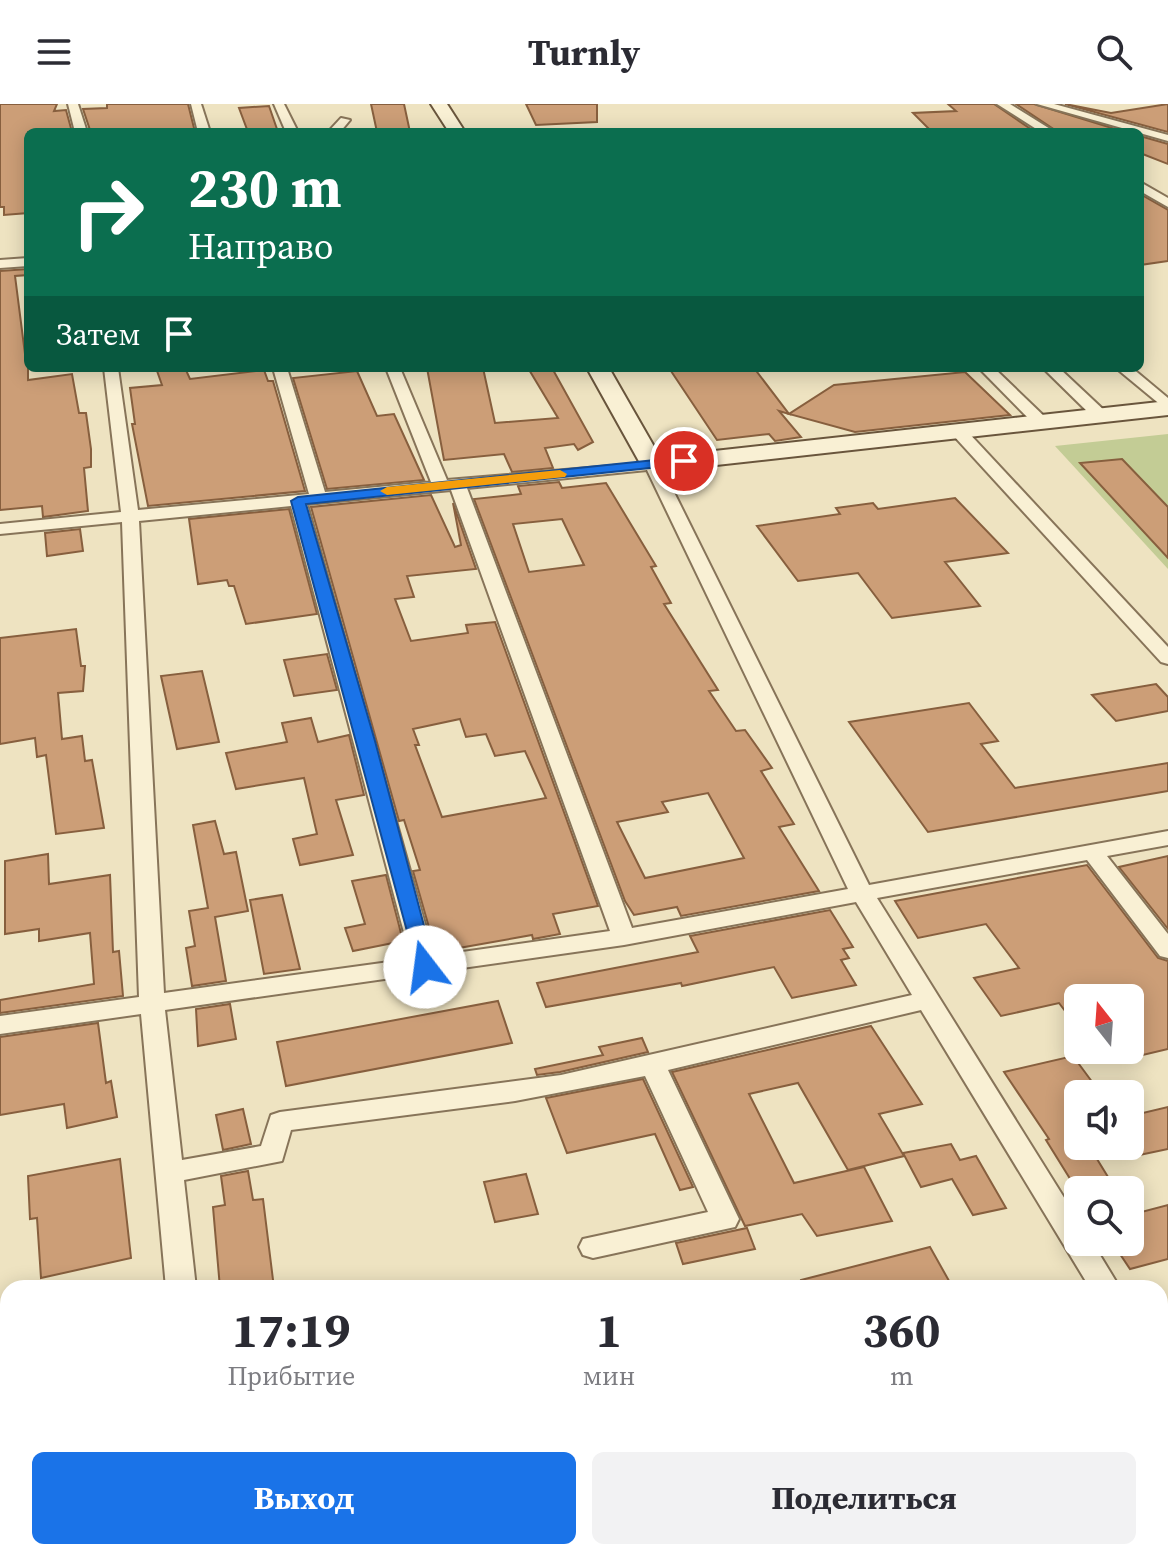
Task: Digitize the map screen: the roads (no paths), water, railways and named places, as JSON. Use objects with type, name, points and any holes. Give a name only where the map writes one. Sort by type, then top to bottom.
[{"type":"street","points":[[73,104],[80,128]]},
{"type":"street","points":[[196,104],[203,128]]},
{"type":"street","points":[[279,104],[290,128]]},
{"type":"street","points":[[439,104],[454,128]]},
{"type":"street","points":[[1002,104],[1042,128]]},
{"type":"street","points":[[1042,104],[1128,128]]},
{"type":"street","points":[[338,128],[345,120]]},
{"type":"street","points":[[1144,131],[1168,123]]},
{"type":"street","points":[[1144,132],[1168,138]]},
{"type":"street","points":[[1144,188],[1168,203]]},
{"type":"street","points":[[0,264],[24,262]]},
{"type":"street","points":[[112,372],[130,517],[152,1002],[180,1280]]},
{"type":"street","points":[[281,372],[366,741],[425,967]]},
{"type":"street","points":[[395,372],[449,485],[624,937]]},
{"type":"street","points":[[600,372],[653,465],[862,893],[1100,1280]]},
{"type":"street","points":[[990,372],[1041,422]]},
{"type":"street","points":[[1054,372],[1101,416]]},
{"type":"street","points":[[1128,372],[1168,407]]},
{"type":"street","points":[[0,529],[653,465],[1168,407]]},
{"type":"street","points":[[959,432],[1168,658]]},
{"type":"street","points":[[0,1025],[624,937],[1168,838]]},
{"type":"street","points":[[1093,853],[1168,950]]},
{"type":"street","points":[[170,1172],[272,1154],[280,1122],[481,1096],[653,1065],[927,1000]]},
{"type":"street","points":[[593,1247],[725,1219],[653,1065]]}]
